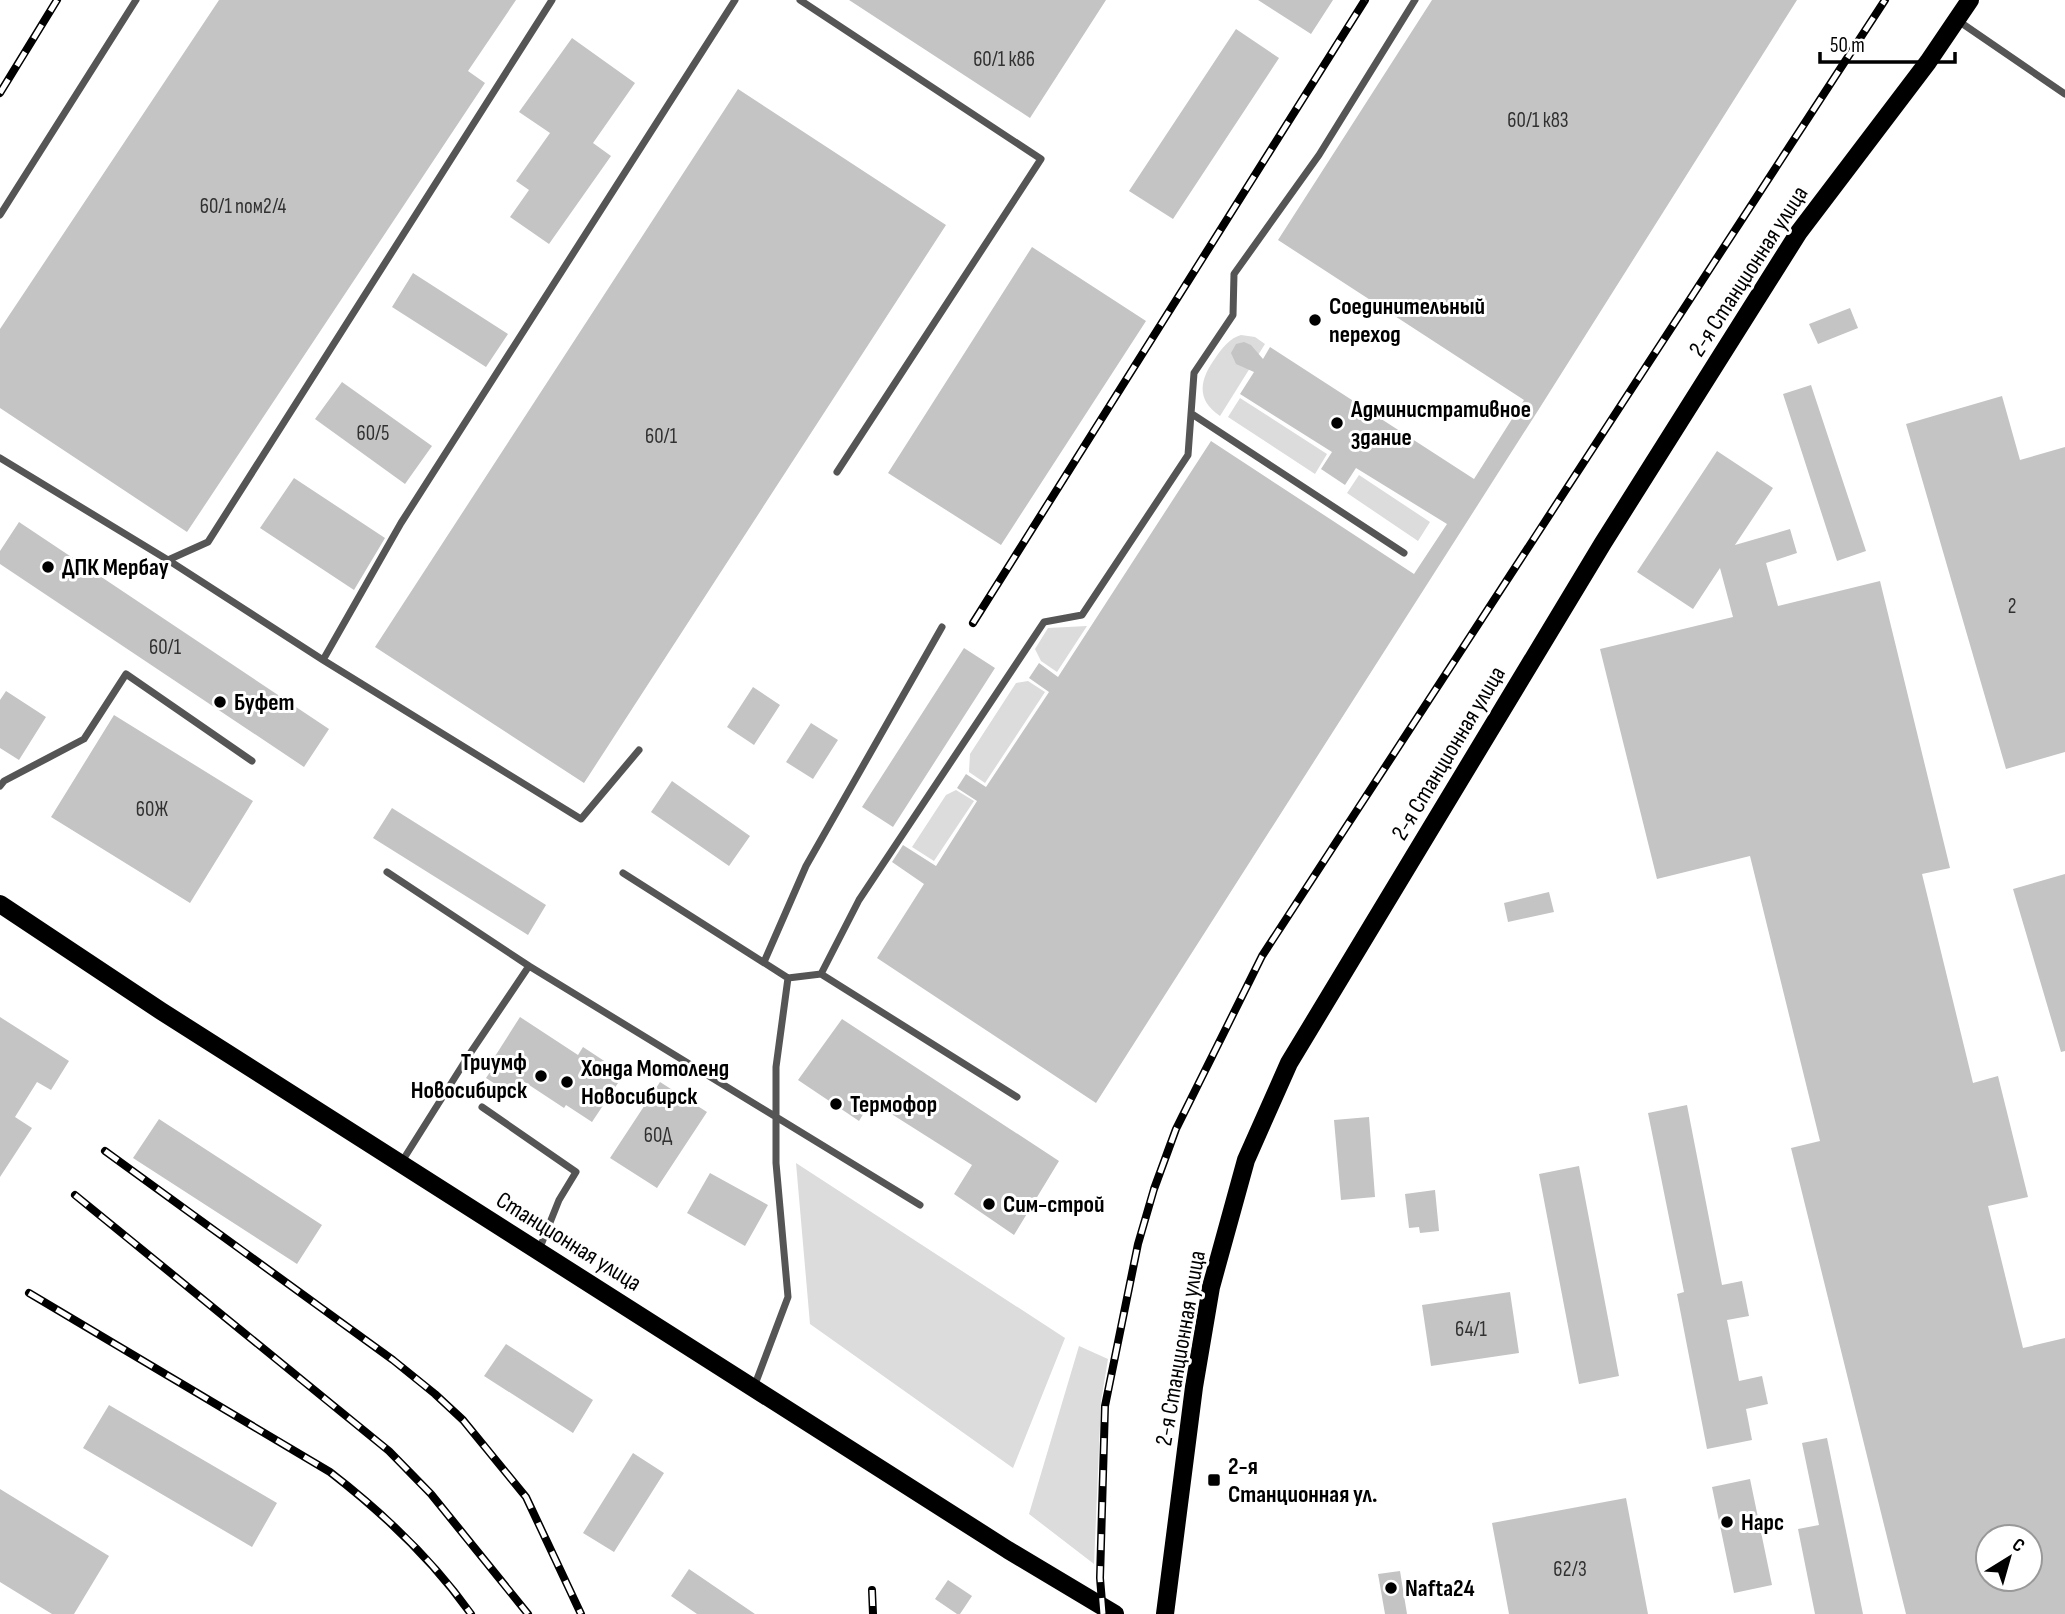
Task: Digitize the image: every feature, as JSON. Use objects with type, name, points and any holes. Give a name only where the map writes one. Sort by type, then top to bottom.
[{"type":"main road","name":"2-я Станционная улица","points":[[1165,1614],[1194,1387],[1211,1287],[1246,1160],[1289,1063],[1596,555],[1799,232],[1970,0]]},
{"type":"main road","name":"Станционная улица","points":[[0,904],[161,1011],[1008,1550],[1115,1614]]},
{"type":"lane","points":[[0,215],[136,0]]},
{"type":"lane","points":[[168,560],[208,542],[552,0]]},
{"type":"lane","points":[[323,660],[401,523],[735,0]]},
{"type":"lane","points":[[800,0],[1041,159],[837,472]]},
{"type":"lane","points":[[821,974],[859,900],[1044,622],[1082,615],[1188,455],[1195,373],[1233,315],[1234,274],[1319,155],[1416,0]]},
{"type":"lane","points":[[1957,20],[2065,94]]},
{"type":"lane","points":[[1192,414],[1404,553]]},
{"type":"lane","points":[[0,458],[168,560],[581,820],[639,751]]},
{"type":"lane","points":[[764,962],[807,866],[942,627]]},
{"type":"lane","points":[[0,786],[4,780],[84,739],[126,674],[251,761]]},
{"type":"lane","points":[[387,872],[529,966],[920,1205]]},
{"type":"lane","points":[[623,873],[788,978],[821,974],[1017,1097]]},
{"type":"lane","points":[[401,1163],[529,966]]},
{"type":"lane","points":[[753,1387],[788,1297],[776,1163],[776,1067],[788,978]]},
{"type":"lane","points":[[482,1107],[576,1172],[559,1200],[539,1251]]},
{"type":"shaded area","points":[[1241,335],[1255,337],[1265,344],[1220,416],[1204,396],[1206,373],[1221,350]]},
{"type":"shaded area","points":[[1240,398],[1327,454],[1315,474],[1228,417]]},
{"type":"shaded area","points":[[1359,475],[1430,522],[1418,541],[1347,493]]},
{"type":"shaded area","points":[[1087,626],[1057,672],[1041,661],[1035,649],[1048,628]]},
{"type":"shaded area","points":[[1028,681],[1045,692],[985,783],[969,772],[970,754],[1016,683]]},
{"type":"shaded area","points":[[956,790],[974,801],[934,861],[912,847],[946,795]]},
{"type":"shaded area","points":[[796,1163],[1065,1338],[1013,1468],[810,1324]]},
{"type":"shaded area","points":[[1079,1346],[1108,1359],[1101,1401],[1094,1564],[1029,1514]]},
{"type":"building","points":[[219,0],[516,0],[468,71],[485,83],[187,532],[0,408],[0,329]]},
{"type":"building","points":[[849,0],[1106,0],[1030,118]]},
{"type":"building","points":[[1258,0],[1333,0],[1311,34]]},
{"type":"building","points":[[1432,0],[1797,0],[1096,1103],[877,958],[924,884],[892,862],[903,845],[936,866],[977,801],[957,788],[966,774],[986,787],[1049,692],[1029,678],[1039,663],[1058,677],[1211,441],[1414,574],[1447,524],[1356,468],[1345,485],[1321,469],[1332,452],[1240,394],[1254,372],[1236,364],[1231,353],[1236,344],[1244,342],[1251,345],[1263,359],[1270,347],[1474,479],[1524,400],[1278,240]]},
{"type":"building","points":[[1236,29],[1279,58],[1173,219],[1129,191]]},
{"type":"building","points":[[572,38],[635,83],[593,143],[611,156],[549,244],[510,217],[529,190],[516,181],[550,133],[519,112]]},
{"type":"building","points":[[738,89],[946,225],[584,783],[375,647]]},
{"type":"building","points":[[1032,247],[1146,321],[1001,545],[888,473]]},
{"type":"building","points":[[413,273],[508,334],[486,367],[392,307]]},
{"type":"building","points":[[1850,308],[1858,328],[1818,344],[1809,324]]},
{"type":"building","points":[[342,382],[432,446],[405,484],[315,419]]},
{"type":"building","points":[[1811,385],[1866,551],[1837,561],[1783,394]]},
{"type":"building","points":[[2002,396],[2020,460],[2065,447],[2065,752],[2006,769],[1906,424]]},
{"type":"building","points":[[1717,451],[1773,488],[1735,545],[1790,529],[1797,553],[1766,563],[1778,606],[1880,581],[1950,868],[1922,874],[1973,1083],[1998,1076],[2028,1197],[1988,1206],[2023,1348],[2065,1338],[2065,1614],[1906,1614],[1791,1148],[1820,1141],[1750,856],[1657,879],[1600,649],[1733,617],[1720,568],[1693,609],[1637,572]]},
{"type":"building","points":[[294,478],[385,538],[354,590],[260,528]]},
{"type":"building","points":[[19,522],[329,729],[304,767],[0,564],[0,551]]},
{"type":"building","points":[[964,648],[995,668],[893,827],[862,807]]},
{"type":"building","points":[[753,687],[780,705],[754,745],[727,727]]},
{"type":"building","points":[[6,691],[46,717],[19,760],[0,748],[0,700]]},
{"type":"building","points":[[114,715],[253,801],[190,903],[51,817]]},
{"type":"building","points":[[811,723],[838,740],[813,779],[786,762]]},
{"type":"building","points":[[672,781],[750,836],[729,866],[651,812]]},
{"type":"building","points":[[392,808],[546,905],[528,935],[373,838]]},
{"type":"building","points":[[2065,874],[2065,1051],[2061,1052],[2013,889]]},
{"type":"building","points":[[1549,892],[1554,912],[1508,922],[1504,903]]},
{"type":"building","points":[[0,1017],[69,1061],[51,1090],[37,1082],[15,1117],[32,1128],[0,1177]]},
{"type":"building","points":[[520,1017],[578,1055],[583,1047],[624,1074],[592,1122],[566,1105],[564,1108],[523,1081],[514,1096],[486,1078],[496,1063],[492,1061]]},
{"type":"building","points":[[842,1019],[1059,1161],[1014,1235],[954,1194],[972,1165],[871,1101],[859,1121],[798,1080]]},
{"type":"building","points":[[660,1082],[707,1112],[657,1188],[610,1158]]},
{"type":"building","points":[[1687,1105],[1722,1285],[1742,1281],[1749,1316],[1727,1320],[1739,1381],[1762,1376],[1768,1404],[1746,1409],[1752,1440],[1707,1449],[1677,1294],[1684,1292],[1648,1113]]},
{"type":"building","points":[[1369,1117],[1375,1197],[1341,1200],[1334,1120]]},
{"type":"building","points":[[159,1119],[322,1225],[297,1264],[133,1158]]},
{"type":"building","points":[[1579,1166],[1619,1376],[1579,1384],[1539,1174]]},
{"type":"building","points":[[710,1173],[768,1205],[745,1246],[687,1213]]},
{"type":"building","points":[[1435,1190],[1439,1231],[1420,1233],[1419,1227],[1409,1228],[1405,1194]]},
{"type":"building","points":[[1510,1292],[1519,1353],[1431,1366],[1422,1305]]},
{"type":"building","points":[[506,1344],[593,1400],[573,1433],[484,1376]]},
{"type":"building","points":[[109,1405],[277,1503],[252,1547],[83,1448]]},
{"type":"building","points":[[1827,1438],[1863,1614],[1815,1614],[1798,1529],[1819,1525],[1802,1443]]},
{"type":"building","points":[[633,1453],[664,1473],[614,1552],[583,1533]]},
{"type":"building","points":[[1750,1479],[1772,1585],[1734,1593],[1712,1487]]},
{"type":"building","points":[[0,1489],[109,1556],[74,1614],[52,1614],[0,1582]]},
{"type":"building","points":[[1626,1498],[1648,1614],[1509,1614],[1492,1523]]},
{"type":"building","points":[[689,1569],[755,1614],[697,1614],[671,1596]]},
{"type":"building","points":[[1400,1571],[1407,1614],[1385,1614],[1378,1574]]},
{"type":"building","points":[[948,1580],[972,1596],[960,1614],[935,1599]]},
{"type":"railway","points":[[0,93],[57,0]]},
{"type":"railway","points":[[973,623],[1365,0]]},
{"type":"railway","points":[[1103,1614],[1100,1578],[1105,1406],[1138,1244],[1176,1129],[1262,956],[1885,0]]},
{"type":"railway","points":[[105,1151],[393,1360],[463,1420],[526,1497],[581,1614]]},
{"type":"railway","points":[[75,1195],[389,1451],[431,1494],[528,1614]]},
{"type":"railway","points":[[29,1293],[330,1472],[406,1538],[440,1574],[471,1614]]},
{"type":"railway","points":[[872,1590],[873,1614]]},
{"type":"place","name":"Соединительный переход","points":[[1315,320]]},
{"type":"place","name":"Административное здание","points":[[1337,423]]},
{"type":"place","name":"ДПК Мербау","points":[[48,567]]},
{"type":"place","name":"Буфет","points":[[220,702]]},
{"type":"place","name":"Триумф Новосибирск","points":[[541,1076]]},
{"type":"place","name":"Хонда Мотоленд Новосибирск","points":[[567,1082]]},
{"type":"place","name":"Термофор","points":[[836,1104]]},
{"type":"place","name":"Сим-строй","points":[[989,1204]]},
{"type":"place","name":"2-я Станционная ул.","points":[[1214,1480]]},
{"type":"place","name":"Нарс","points":[[1727,1522]]},
{"type":"place","name":"Nafta24","points":[[1391,1588]]}]
